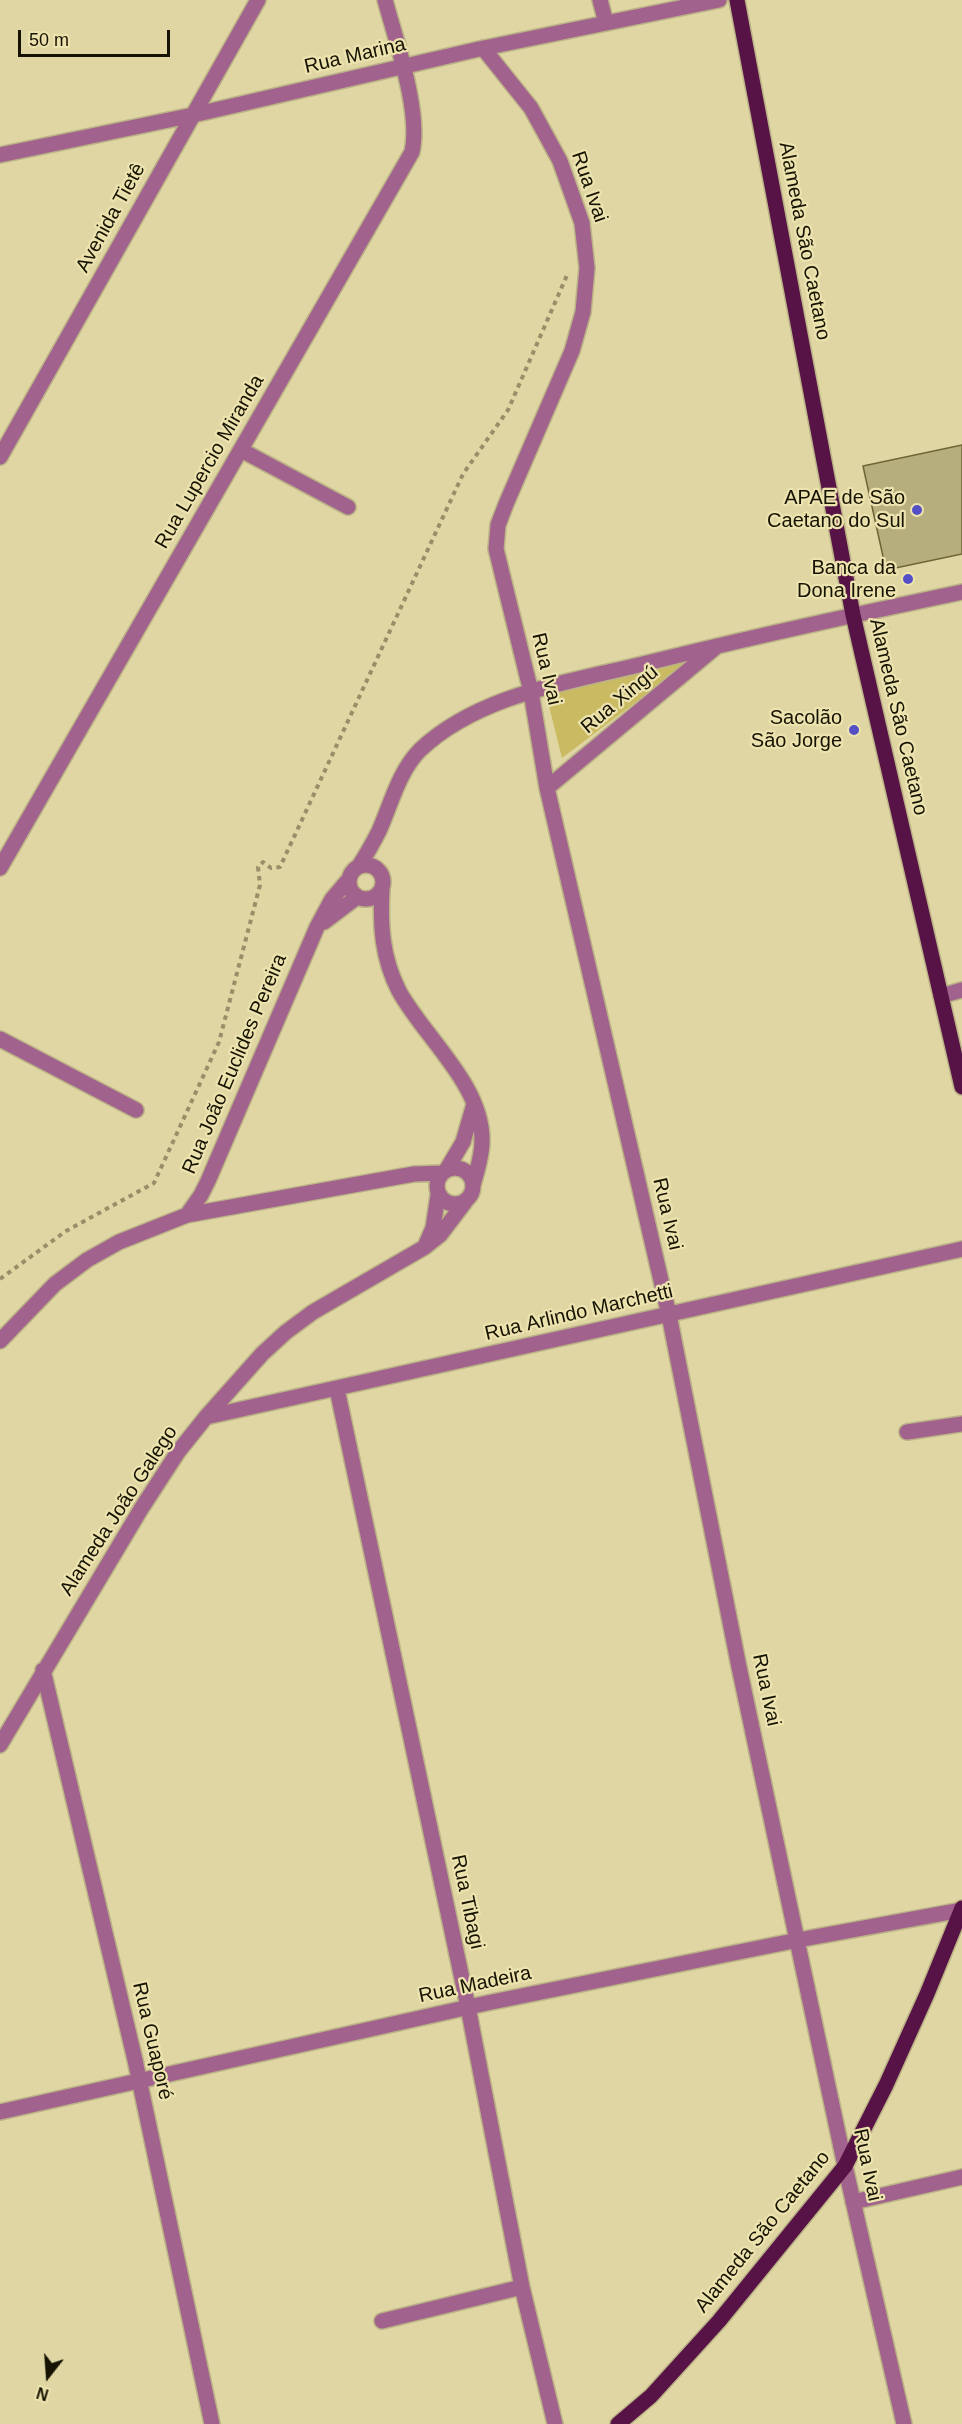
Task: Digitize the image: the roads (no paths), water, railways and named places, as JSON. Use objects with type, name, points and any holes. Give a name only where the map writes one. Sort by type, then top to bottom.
[{"type":"main road","name":"Alameda São Caetano","points":[[737,0],[854,615],[962,1087]]},
{"type":"main road","name":"Alameda São Caetano","points":[[618,2424],[651,2396],[719,2321],[845,2166],[891,2075],[962,1910]]},
{"type":"street","name":"Avenida Tietê","points":[[0,457],[258,0]]},
{"type":"street","name":"Rua Lupercio Miranda","points":[[0,868],[412,152],[414,137],[404,66],[385,0]]},
{"type":"street","points":[[600,0],[606,23]]},
{"type":"street","name":"Rua Marina","points":[[0,155],[193,115],[483,48],[719,0]]},
{"type":"street","name":"Rua Ivai","points":[[483,48],[531,108],[560,161],[582,223],[587,268],[583,312],[572,351],[498,525],[496,549],[502,582],[531,692],[547,788],[669,1315],[739,1667],[845,2166],[904,2424]]},
{"type":"street","points":[[242,450],[348,507]]},
{"type":"street","name":"Rua Xingú","points":[[531,692],[719,645],[962,592]]},
{"type":"street","name":"Rua Xingú","points":[[547,788],[719,645]]},
{"type":"street","name":"Alameda João Galego","points":[[380,927],[374,914],[349,888],[348,879],[352,871],[359,866],[380,829],[393,793],[419,752],[443,732],[465,719],[493,705],[531,692]]},
{"type":"street","name":"Alameda João Galego","points":[[0,1745],[141,1509],[178,1452],[206,1418],[262,1354],[286,1332],[313,1312],[425,1247],[440,1235],[473,1192],[482,1152],[482,1138],[474,1104],[466,1087],[400,992],[385,955],[380,927],[383,880],[380,872],[380,829]]},
{"type":"street","points":[[359,866],[370,866],[380,872]]},
{"type":"street","name":"Rua João Euclides Pereira","points":[[188,1215],[208,1181],[317,927],[332,899],[348,879]]},
{"type":"street","points":[[359,898],[374,898],[382,889]]},
{"type":"street","name":"Rua João Euclides Pereira","points":[[317,927],[359,898]]},
{"type":"street","points":[[941,996],[962,990]]},
{"type":"street","points":[[0,1039],[136,1110]]},
{"type":"street","points":[[425,1247],[433,1228],[436,1183],[463,1142],[474,1104]]},
{"type":"street","points":[[0,1341],[55,1284],[87,1260],[119,1242],[188,1215],[452,1168],[464,1170],[472,1179],[473,1185]]},
{"type":"street","points":[[403,1176],[437,1192],[442,1199],[453,1204],[465,1202]]},
{"type":"street","name":"Rua Arlindo Marchetti","points":[[206,1418],[962,1249]]},
{"type":"street","name":"Rua Tibagi","points":[[337,1389],[468,2007],[522,2287],[555,2424]]},
{"type":"street","points":[[907,1432],[962,1424]]},
{"type":"street","name":"Rua Guaporé","points":[[43,1670],[140,2081],[212,2424]]},
{"type":"street","name":"Rua Madeira","points":[[0,2112],[468,2007],[798,1940],[962,1910]]},
{"type":"street","points":[[853,2202],[962,2177]]},
{"type":"street","points":[[382,2321],[522,2287]]},
{"type":"place","name":"APAE de São Caetano do Sul","points":[[917,510]]},
{"type":"place","name":"Banca da Dona Irene","points":[[908,579]]},
{"type":"place","name":"Sacolão São Jorge","points":[[854,730]]}]
